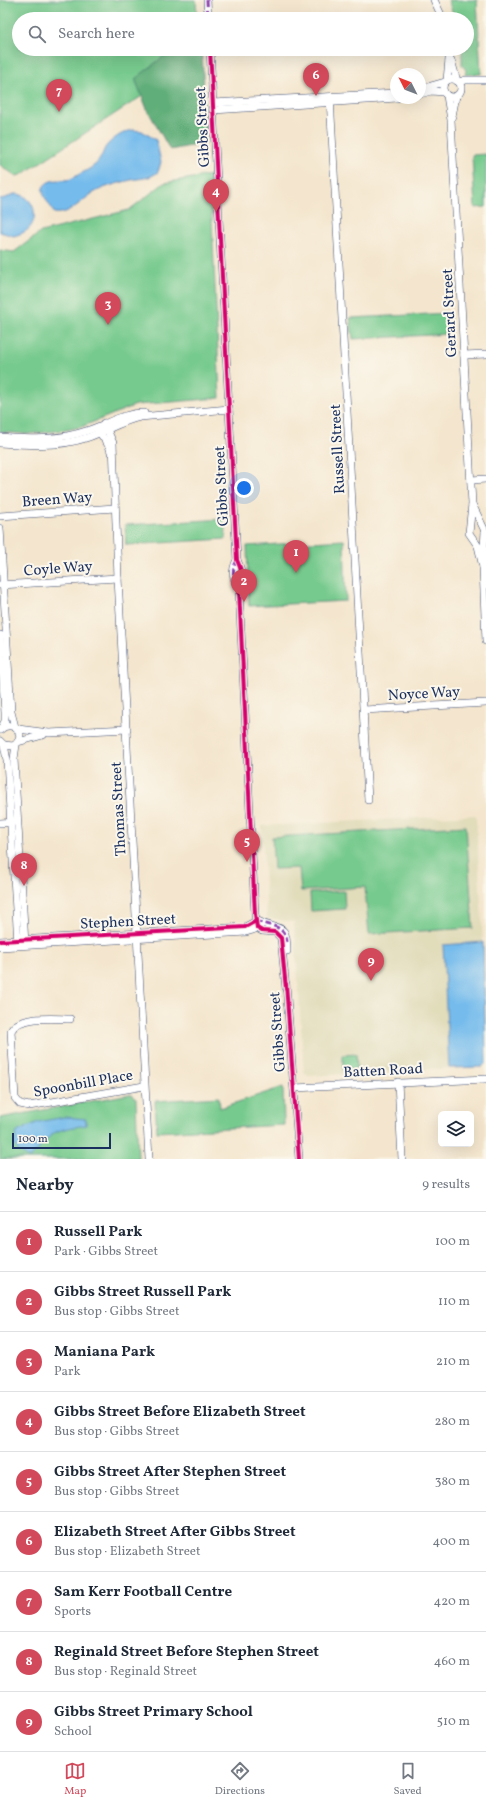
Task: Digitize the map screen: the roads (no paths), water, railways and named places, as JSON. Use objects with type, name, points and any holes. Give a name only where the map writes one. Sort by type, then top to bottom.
[{"type":"street","points":[[208,0],[208,12]]},
{"type":"street","points":[[434,0],[440,12]]},
{"type":"street","name":"Gibbs Street","points":[[210,56],[221,234],[237,560],[242,571],[243,579],[239,590],[258,924],[279,927],[286,935],[286,988],[299,1159]]},
{"type":"street","points":[[445,94],[443,87],[446,81],[449,56]]},
{"type":"street","points":[[426,92],[431,91],[451,97],[456,96],[460,92],[451,56]]},
{"type":"street","points":[[426,86],[452,79],[459,83]]},
{"type":"street","points":[[459,83],[465,80],[486,80]]},
{"type":"street","points":[[330,100],[390,94]]},
{"type":"street","name":"Gerard Street","points":[[445,94],[451,120],[471,480],[472,504],[469,533],[478,546],[483,566]]},
{"type":"street","name":"Gerard Street","points":[[451,120],[456,96]]},
{"type":"street","points":[[213,106],[390,98]]},
{"type":"street","name":"Russell Street","points":[[330,100],[368,800]]},
{"type":"street","points":[[464,355],[486,354]]},
{"type":"street","points":[[0,443],[32,444],[76,441],[131,413],[160,414],[229,409]]},
{"type":"street","name":"Thomas Street","points":[[106,426],[113,443],[118,578],[149,1159]]},
{"type":"street","points":[[0,438],[26,439],[68,436],[98,430]]},
{"type":"street","name":"Thomas Street","points":[[98,430],[109,446],[113,458]]},
{"type":"street","points":[[471,480],[486,479]]},
{"type":"street","name":"Gerard Street","points":[[472,504],[485,531],[483,566],[486,642]]},
{"type":"street","name":"Breen Way","points":[[0,516],[115,508]]},
{"type":"street","points":[[0,528],[10,712],[20,736],[14,759],[15,822],[21,943]]},
{"type":"street","name":"Coyle Way","points":[[2,585],[118,578]]},
{"type":"street","points":[[0,635],[5,713],[5,721],[1,730]]},
{"type":"street","name":"Noyce Way","points":[[364,710],[486,702]]},
{"type":"street","points":[[1,730],[6,726],[49,733],[127,729]]},
{"type":"street","points":[[1,744],[9,747],[49,733]]},
{"type":"street","points":[[1,744],[7,760],[15,822]]},
{"type":"street","points":[[0,823],[15,822]]},
{"type":"street","name":"Stephen Street","points":[[0,947],[21,943],[138,936],[246,932],[258,924]]},
{"type":"street","name":"Stephen Street","points":[[0,941],[21,943]]},
{"type":"street","name":"Spoonbill Place","points":[[70,1019],[25,1020],[17,1023],[13,1027],[11,1031],[15,1098],[20,1104],[29,1106],[144,1086]]},
{"type":"street","name":"Batten Road","points":[[473,1079],[486,1076]]},
{"type":"street","name":"Batten Road","points":[[294,1088],[486,1079]]},
{"type":"street","points":[[398,1082],[402,1159]]},
{"type":"water","points":[[133,130],[142,131],[156,140],[161,162],[158,172],[148,177],[131,180],[104,188],[90,195],[71,210],[54,213],[44,196],[44,186],[50,181],[73,178],[91,168],[98,162],[105,148],[110,142],[122,134]]},
{"type":"water","points":[[14,194],[25,197],[32,204],[34,209],[34,221],[28,230],[14,236],[0,232],[0,199]]},
{"type":"water","points":[[483,942],[486,1062],[482,1067],[449,1068],[443,945]]},
{"type":"water","points":[[65,1117],[86,1119],[86,1125],[65,1129],[54,1133],[29,1158],[18,1151],[14,1143],[17,1132],[38,1122]]},
{"type":"place","name":"Elizabeth Street After Gibbs Street","points":[[316,96]]},
{"type":"place","name":"Sam Kerr Football Centre","points":[[59,112]]},
{"type":"place","name":"Gibbs Street Before Elizabeth Street","points":[[216,212]]},
{"type":"place","name":"Maniana Park","points":[[108,325]]},
{"type":"place","name":"Russell Park","points":[[296,573]]},
{"type":"place","name":"Gibbs Street Russell Park","points":[[244,602]]},
{"type":"place","name":"Gibbs Street After Stephen Street","points":[[247,862]]},
{"type":"place","name":"Reginald Street Before Stephen Street","points":[[24,886]]},
{"type":"place","name":"Gibbs Street Primary School","points":[[371,981]]}]
